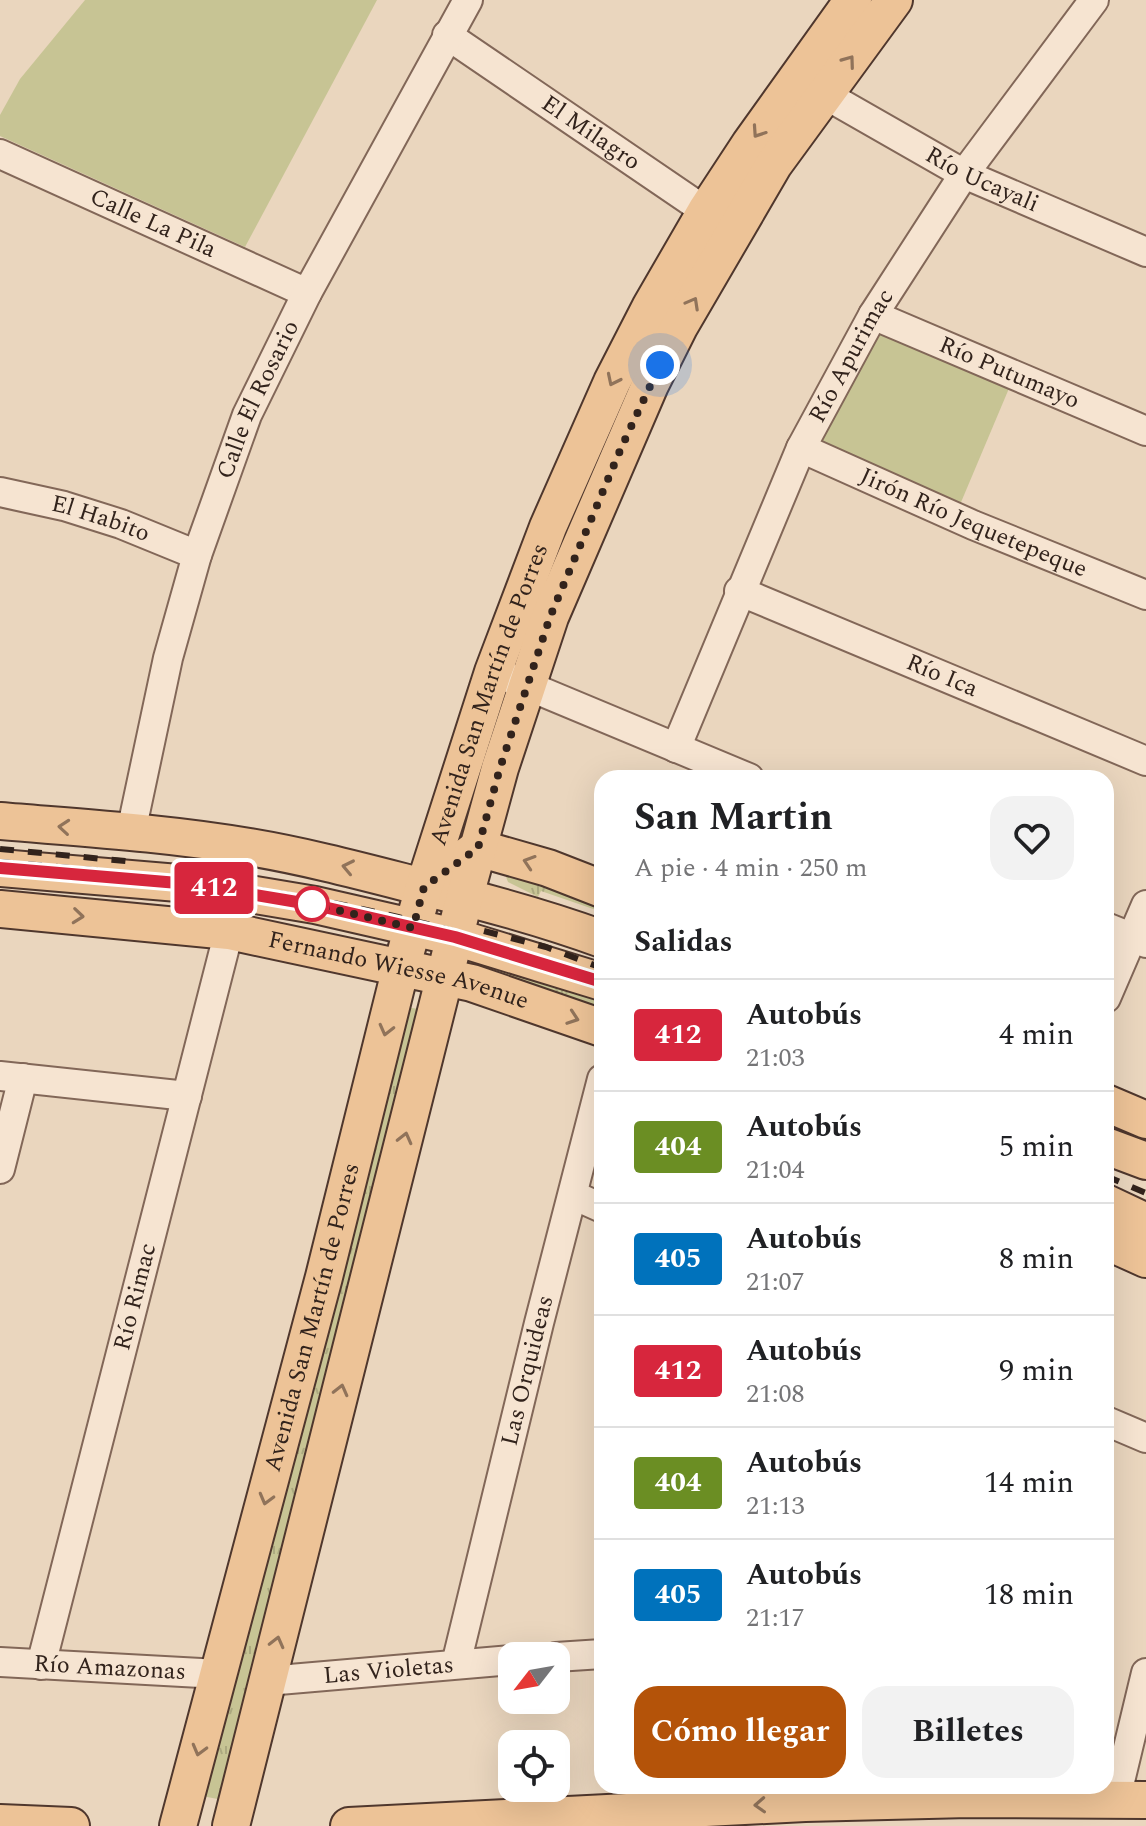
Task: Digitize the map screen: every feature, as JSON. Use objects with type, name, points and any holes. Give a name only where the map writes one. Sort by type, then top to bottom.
[{"type":"main road","name":"Avenida San Martín de Porres","points":[[231,1826],[465,896],[500,768],[550,617],[622,446],[679,327],[720,220],[789,87],[853,0]]},
{"type":"main road","name":"Avenida San Martín de Porres","points":[[178,1826],[424,887],[493,672],[548,527],[612,382],[651,306],[720,220],[774,164],[894,0]]},
{"type":"main road","points":[[454,794],[490,806]]},
{"type":"main road","points":[[0,821],[247,846],[465,896],[594,936]]},
{"type":"main road","points":[[424,887],[478,848],[537,864],[594,886]]},
{"type":"main road","name":"Fernando Wiesse Avenue","points":[[0,868],[190,884],[315,905],[455,937],[594,980]]},
{"type":"main road","name":"Fernando Wiesse Avenue","points":[[0,909],[229,931],[472,983],[594,1025]]},
{"type":"main road","points":[[1114,1106],[1146,1120]]},
{"type":"main road","points":[[1114,1149],[1146,1161]]},
{"type":"main road","points":[[1114,1207],[1146,1222]]},
{"type":"main road","points":[[1114,1250],[1146,1259]]},
{"type":"main road","points":[[349,1826],[806,1814],[1131,1799]]},
{"type":"main road","points":[[0,1823],[71,1826]]},
{"type":"street","name":"Calle El Rosario","points":[[131,832],[168,658],[197,555],[247,415],[307,293],[468,0]]},
{"type":"street","name":"Río Apurimac","points":[[676,748],[801,448],[873,315],[964,174],[1094,0]]},
{"type":"street","name":"El Milagro","points":[[447,35],[720,220]]},
{"type":"street","name":"Río Ucayali","points":[[824,94],[964,174],[1146,252]]},
{"type":"street","name":"Calle La Pila","points":[[0,154],[307,293]]},
{"type":"street","name":"Río Putumayo","points":[[873,315],[1146,431]]},
{"type":"street","name":"Jirón Río Jequetepeque","points":[[801,448],[973,525],[1146,595]]},
{"type":"street","name":"El Habito","points":[[0,492],[64,506],[121,524],[197,555]]},
{"type":"street","name":"Río Ica","points":[[739,591],[1146,761]]},
{"type":"street","points":[[493,672],[730,770]]},
{"type":"street","points":[[1114,975],[1128,936],[1146,905]]},
{"type":"street","name":"Río Rimac","points":[[41,1665],[229,931]]},
{"type":"street","points":[[0,1169],[11,1077],[187,1096]]},
{"type":"street","name":"Las Orquideas","points":[[456,1664],[594,1111]]},
{"type":"street","points":[[573,1195],[594,1204]]},
{"type":"street","points":[[1114,1424],[1146,1438]]},
{"type":"street","points":[[570,1656],[594,1655]]},
{"type":"street","name":"Las Violetas","points":[[267,1681],[498,1661]]},
{"type":"street","name":"Río Amazonas","points":[[0,1662],[219,1674]]},
{"type":"street","points":[[1131,1799],[1146,1673]]},
{"type":"green space","points":[[85,0],[377,0],[245,247],[0,136],[0,115],[20,79]]},
{"type":"green space","points":[[878,330],[1010,386],[959,507],[816,444]]},
{"type":"green space","points":[[503,869],[594,896],[594,909],[541,891],[538,897],[508,882]]},
{"type":"green space","points":[[470,953],[594,993],[594,1012],[465,971]]},
{"type":"green space","points":[[403,1007],[429,1010],[228,1801],[202,1796]]},
{"type":"railway","points":[[0,849],[135,862]]},
{"type":"railway","points":[[0,862],[200,882],[349,906],[475,938],[594,978]]},
{"type":"railway","points":[[484,931],[546,947],[594,965]]},
{"type":"railway","points":[[1114,1179],[1146,1193]]},
{"type":"bus line","name":"412","points":[[0,868],[190,884],[315,905],[455,937],[594,979]]},
{"type":"route","points":[[312,904],[413,928],[424,887],[478,848],[500,768],[550,617],[622,446],[660,365]]}]
